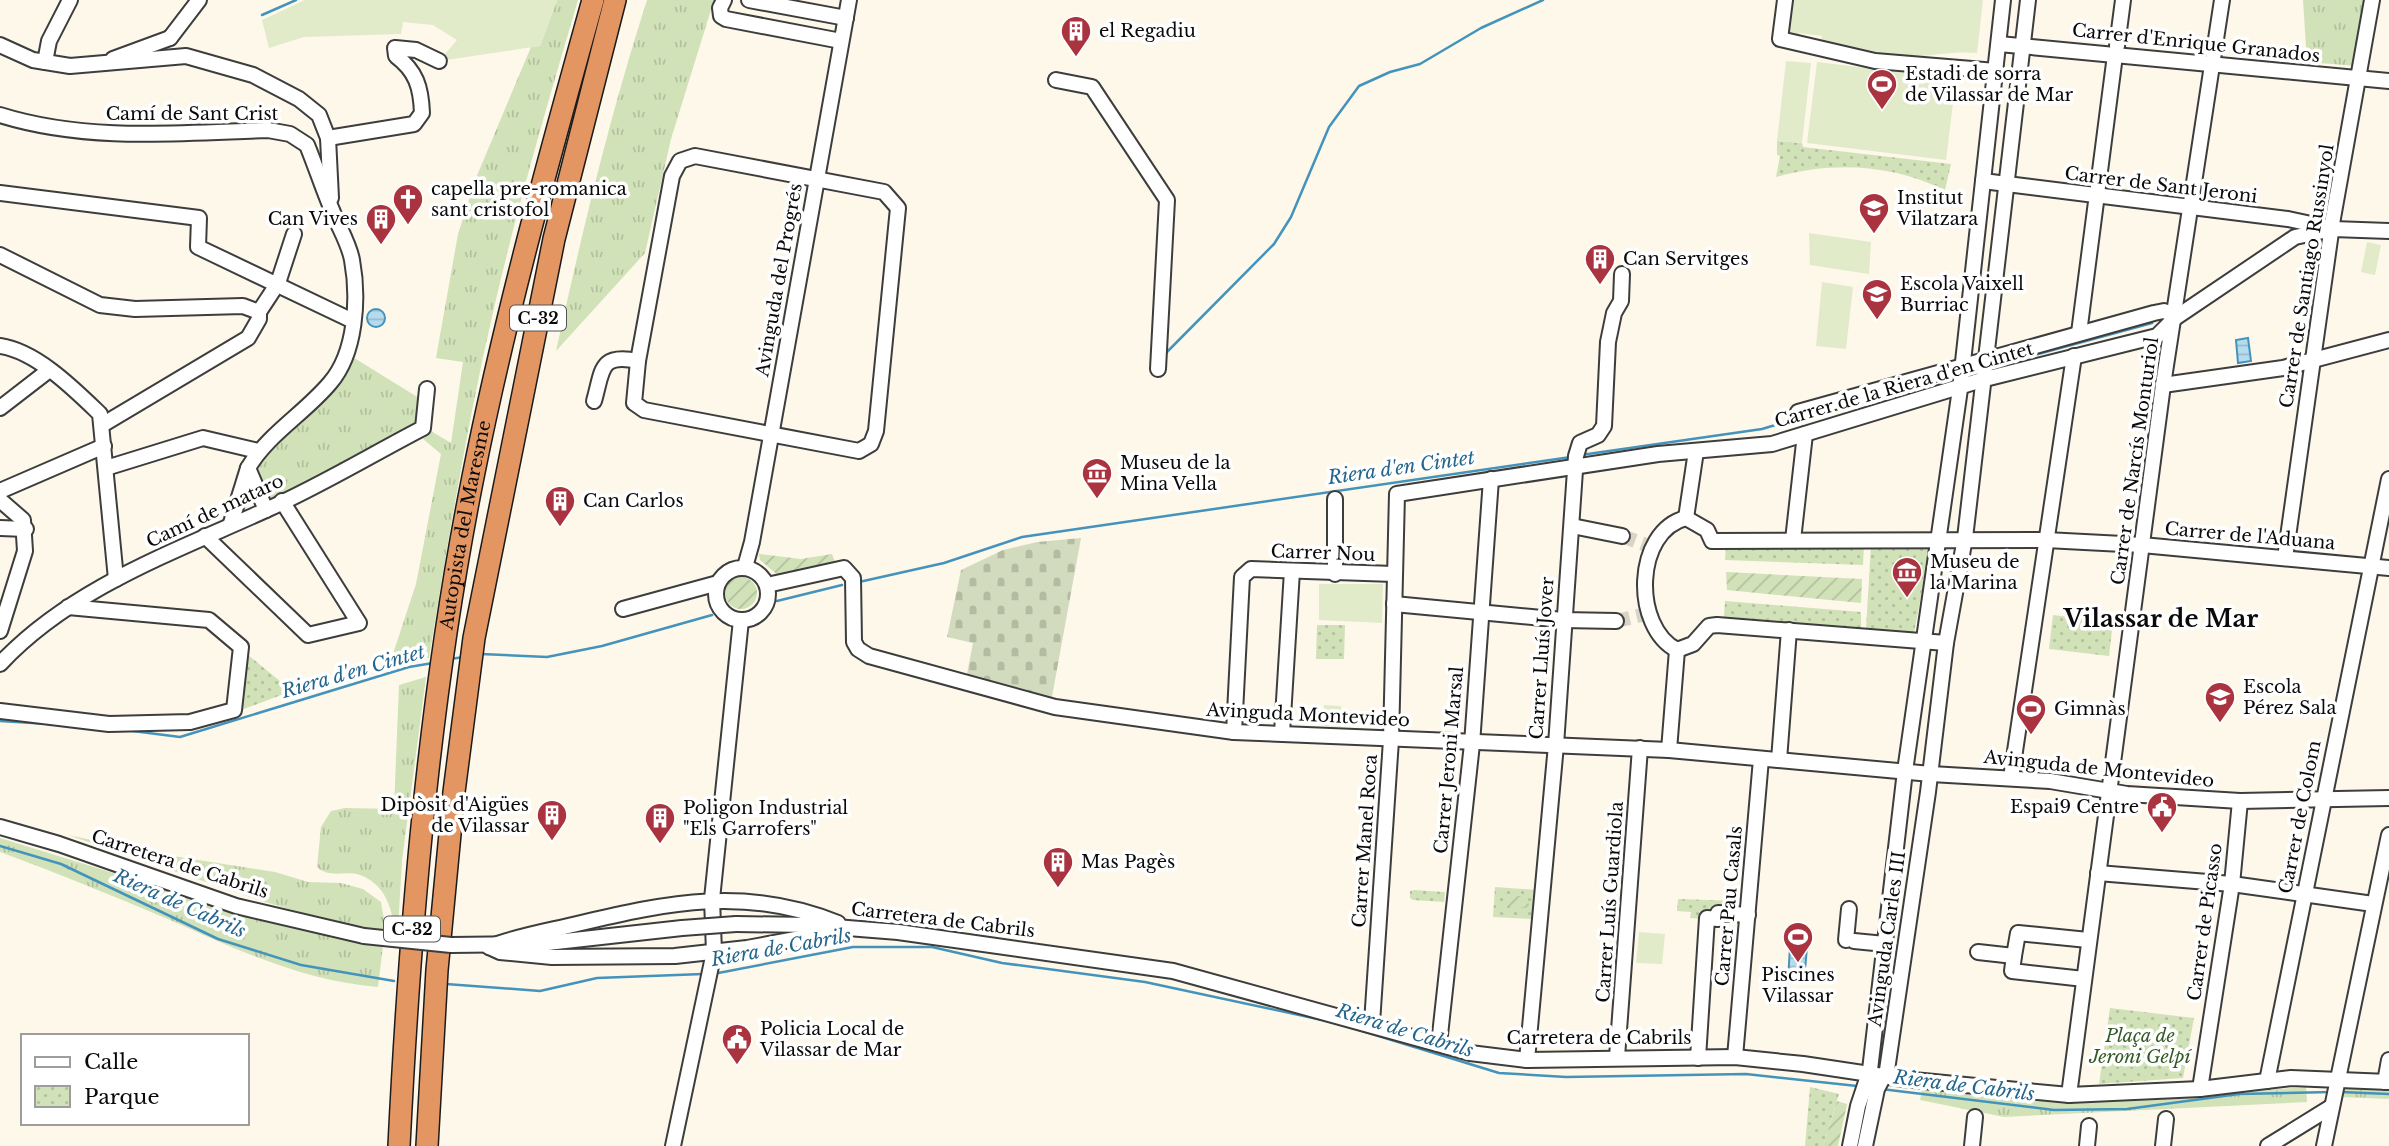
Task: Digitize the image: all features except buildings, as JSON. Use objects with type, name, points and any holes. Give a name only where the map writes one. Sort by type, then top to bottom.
[{"type":"highway","name":"Autopista del Maresme","points":[[400,1146],[408,966],[436,712],[473,478],[540,190],[593,0]]},
{"type":"highway","name":"Autopista del Maresme","points":[[427,1146],[437,970],[474,638],[554,239],[615,0]]},
{"type":"street","points":[[45,62],[49,41],[70,0]]},
{"type":"street","points":[[142,55],[170,38],[199,0]]},
{"type":"street","points":[[724,0],[720,8],[721,16],[726,19],[841,41]]},
{"type":"street","points":[[749,0],[846,18]]},
{"type":"street","name":"Avinguda del Progrés","points":[[745,567],[752,542],[849,0]]},
{"type":"street","points":[[1785,0],[1780,39],[1875,61],[1996,71]]},
{"type":"street","name":"Avinguda Carles III","points":[[1870,1089],[1905,771],[1960,389],[1958,366],[1983,181],[2003,0]]},
{"type":"street","name":"Avinguda Carles III","points":[[1870,1089],[1895,1019],[1931,774],[1946,643],[1965,538],[1985,379],[2028,0]]},
{"type":"street","points":[[2117,46],[2123,0]]},
{"type":"street","name":"Carrer de Narcís Monturiol","points":[[2069,1095],[2163,385],[2222,0]]},
{"type":"street","name":"Carrer de Santiago Russinyol","points":[[2285,558],[2333,218],[2372,0]]},
{"type":"street","points":[[170,38],[187,56]]},
{"type":"street","name":"Carrer d'Enrique Granados","points":[[1999,44],[2389,81]]},
{"type":"street","points":[[0,45],[33,60],[70,66],[110,64],[111,60],[142,55],[187,56],[253,75],[299,99],[319,115],[328,138],[332,209]]},
{"type":"street","points":[[328,138],[414,124],[422,113],[414,69],[394,52],[395,48],[416,50],[439,61]]},
{"type":"street","points":[[2079,334],[2114,64]]},
{"type":"street","points":[[1056,79],[1092,87],[1167,200],[1158,369]]},
{"type":"street","name":"Camí de Sant Crist","points":[[0,115],[30,124],[76,132],[268,130],[290,134],[307,145],[351,257],[354,282],[353,321],[346,354],[332,381],[295,419],[258,451],[248,468],[231,523]]},
{"type":"street","points":[[695,156],[817,181],[884,192],[898,208],[876,431],[871,444],[859,451],[644,410],[634,403],[638,361],[672,176],[680,161],[695,156]]},
{"type":"street","name":"Carrer de Sant Jeroni","points":[[1983,181],[2288,219],[2333,229]]},
{"type":"street","points":[[0,192],[199,218],[198,247],[353,321]]},
{"type":"street","name":"Carrer de la Riera d'en Cintet","points":[[1396,494],[1575,467],[1772,444],[1960,389],[1985,379],[2157,336],[2175,317],[2295,237],[2333,229],[2389,231]]},
{"type":"street","points":[[102,425],[248,338],[259,319],[259,312],[278,283],[294,234]]},
{"type":"street","points":[[0,255],[100,305],[135,309],[243,306],[259,312]]},
{"type":"street","name":"Carrer Lluís Jover","points":[[1527,1060],[1556,745],[1575,467],[1580,443],[1598,435],[1604,426],[1608,342],[1614,313],[1622,301],[1622,274]]},
{"type":"street","name":"Carrer de la Riera d'en Cintet","points":[[1798,412],[2164,311],[2175,317]]},
{"type":"street","points":[[2163,385],[2283,368],[2389,340]]},
{"type":"street","points":[[0,346],[16,348],[48,370],[100,414],[116,579]]},
{"type":"street","points":[[2011,778],[2074,356]]},
{"type":"street","points":[[594,401],[604,366],[609,360],[617,357],[638,361]]},
{"type":"street","points":[[0,408],[48,370]]},
{"type":"street","name":"Camí de mataro","points":[[0,664],[17,646],[68,607],[116,579],[231,523],[266,510],[423,428],[427,388]]},
{"type":"street","points":[[1793,540],[1805,434]]},
{"type":"street","points":[[106,468],[203,438],[258,451]]},
{"type":"street","points":[[0,491],[104,446]]},
{"type":"street","points":[[1676,650],[1660,638],[1648,613],[1645,576],[1654,547],[1675,521],[1686,518],[1696,451]]},
{"type":"street","points":[[248,468],[266,510]]},
{"type":"street","name":"Carrer Jeroni Marsal","points":[[1439,1044],[1472,744],[1492,479]]},
{"type":"street","name":"Carrer de Colom","points":[[2267,1081],[2389,479]]},
{"type":"street","name":"Carrer Manel Roca","points":[[1372,1023],[1391,740],[1396,494]]},
{"type":"street","points":[[1335,499],[1335,574]]},
{"type":"street","points":[[0,500],[23,520],[26,529],[25,551],[0,631]]},
{"type":"street","points":[[205,536],[308,635],[359,622],[282,502]]},
{"type":"street","name":"Carrer de l'Aduana","points":[[1686,518],[1707,530],[1712,541],[1939,538],[2046,540],[2142,545],[2389,568]]},
{"type":"street","points":[[1572,526],[1622,536]]},
{"type":"street","points":[[0,528],[26,529]]},
{"type":"street","points":[[623,609],[718,583],[731,570],[745,567],[760,574],[767,585],[768,598],[764,608],[758,615],[741,620],[729,617],[719,607],[716,596],[718,583]]},
{"type":"street","name":"Avinguda Montevideo","points":[[767,585],[844,568],[853,578],[854,642],[858,649],[869,656],[1055,707],[1234,733],[1282,733],[1472,744],[1640,748],[1931,774]]},
{"type":"street","name":"Carrer Nou","points":[[1234,733],[1242,577],[1251,569],[1394,574]]},
{"type":"street","points":[[1282,733],[1292,571]]},
{"type":"street","points":[[0,587],[16,583]]},
{"type":"street","points":[[1394,604],[1563,620],[1616,621]]},
{"type":"street","points":[[0,711],[109,724],[190,722],[234,710],[241,647],[215,623],[68,607]]},
{"type":"street","points":[[673,1146],[714,952],[712,899],[741,620]]},
{"type":"street","points":[[1676,650],[1693,644],[1709,626],[1717,625],[1946,643]]},
{"type":"street","points":[[1779,761],[1789,630]]},
{"type":"street","points":[[1669,750],[1676,650]]},
{"type":"street","name":"Carrer Luís Guardiola","points":[[1617,1057],[1640,748]]},
{"type":"street","name":"Carrer Pau Casals","points":[[1735,1057],[1761,759]]},
{"type":"street","name":"Avinguda de Montevideo","points":[[1931,774],[2011,778],[2109,792],[2240,801],[2389,798]]},
{"type":"street","name":"Carrer de Picasso","points":[[2200,1089],[2232,884],[2240,801]]},
{"type":"street","points":[[0,820],[16,831]]},
{"type":"street","name":"Carretera de Cabrils","points":[[0,827],[236,906],[364,936],[489,947],[736,924],[853,928],[1173,971],[1372,1023],[1480,1055],[1527,1060],[1735,1057],[1870,1089],[2069,1095],[2200,1089],[2267,1081],[2329,1078],[2387,1082]]},
{"type":"street","points":[[2324,1146],[2331,1105],[2329,1078],[2389,835]]},
{"type":"street","points":[[2098,873],[2232,884],[2374,904]]},
{"type":"street","points":[[489,947],[600,919],[712,899],[752,901],[808,911],[853,928]]},
{"type":"street","points":[[1849,909],[1850,940],[1885,944]]},
{"type":"street","points":[[1698,1058],[1707,918],[1718,919],[1718,913],[1748,915]]},
{"type":"street","points":[[489,947],[500,952],[552,957],[675,956],[714,952],[853,928]]},
{"type":"street","points":[[2084,979],[2012,971],[2018,933],[2088,940]]},
{"type":"street","points":[[1978,952],[2014,956]]},
{"type":"street","points":[[1877,1015],[1881,1027],[1890,1026],[1895,1019]]},
{"type":"street","points":[[2387,1082],[2389,1060]]},
{"type":"street","points":[[1850,1146],[1870,1089]]},
{"type":"street","points":[[1865,1146],[1870,1089]]},
{"type":"street","points":[[2268,1146],[2331,1105]]},
{"type":"street","points":[[1972,1146],[1975,1118]]},
{"type":"street","points":[[2163,1146],[2166,1119]]},
{"type":"street","points":[[2087,1146],[2090,1125]]},
{"type":"green space","points":[[305,0],[557,0],[540,46],[439,61],[457,40],[433,25],[403,22],[401,34],[304,37],[269,48],[262,20]]},
{"type":"green space","points":[[557,0],[578,0],[523,192],[484,352],[429,658],[390,663],[416,584],[441,454],[423,439],[431,431],[451,443],[463,362],[436,358],[458,234],[476,178],[531,47],[540,46]]},
{"type":"green space","points":[[647,0],[714,0],[671,139],[645,253],[556,351],[597,174]]},
{"type":"green space","points":[[1791,0],[1983,0],[1977,53],[1892,56],[1845,47],[1821,39],[1822,36],[1799,33],[1798,37],[1786,36]]},
{"type":"green space","points":[[2303,0],[2367,0],[2357,66],[2307,62]]},
{"type":"green space","points":[[1786,61],[1811,63],[1802,143],[1777,141]]},
{"type":"green space","name":"Estadi de sorra de Vilassar de Mar","points":[[1817,62],[1956,79],[1946,160],[1807,143]]},
{"type":"green space","points":[[1777,141],[1802,143],[1803,147],[1951,164],[1945,190],[1904,175],[1862,168],[1819,169],[1776,177],[1780,156],[1777,155]]},
{"type":"green space","points":[[1809,233],[1871,242],[1869,274],[1810,265]]},
{"type":"green space","points":[[2367,242],[2381,245],[2375,275],[2361,272]]},
{"type":"green space","points":[[1822,282],[1853,287],[1846,349],[1816,346]]},
{"type":"green space","points":[[351,356],[419,398],[417,424],[368,453],[272,501],[255,469],[278,440],[330,390]]},
{"type":"green space","points":[[1081,538],[1051,702],[966,679],[973,643],[947,637],[961,570],[1003,550],[1037,542]]},
{"type":"green space","points":[[1726,544],[1864,545],[1863,565],[1725,560]]},
{"type":"green space","points":[[1871,544],[1931,544],[1914,633],[1866,629]]},
{"type":"green space","points":[[759,554],[801,559],[832,554],[835,562],[779,576],[760,560]]},
{"type":"green space","points":[[1726,572],[1862,579],[1861,603],[1727,590]]},
{"type":"green space","points":[[741,577],[752,582],[757,593],[752,604],[741,609],[730,604],[725,593],[730,582]]},
{"type":"green space","points":[[1319,584],[1383,584],[1382,623],[1319,620]]},
{"type":"green space","points":[[1725,601],[1861,612],[1861,629],[1724,617]]},
{"type":"green space","points":[[2053,615],[2113,622],[2109,656],[2049,649]]},
{"type":"green space","points":[[1317,625],[1345,625],[1344,659],[1316,659]]},
{"type":"green space","points":[[247,654],[292,691],[241,710]]},
{"type":"green space","points":[[426,677],[402,861],[398,929],[394,929],[389,904],[375,884],[360,875],[327,873],[317,867],[321,827],[331,811],[345,808],[394,809],[399,685]]},
{"type":"green space","points":[[1324,705],[1341,706],[1341,727],[1323,726]]},
{"type":"green space","points":[[68,835],[147,852],[275,872],[308,882],[341,883],[363,889],[381,902],[386,931],[367,932],[265,902]]},
{"type":"green space","points":[[0,838],[288,927],[383,946],[378,987],[324,978],[246,953],[107,893],[0,852]]},
{"type":"green space","points":[[1495,887],[1538,890],[1532,919],[1493,917]]},
{"type":"green space","points":[[1410,891],[1445,892],[1444,902],[1413,900],[1410,898]]},
{"type":"green space","points":[[1508,896],[1526,896],[1530,908],[1507,906]]},
{"type":"green space","points":[[1678,899],[1738,901],[1737,915],[1719,920],[1690,918],[1691,912],[1677,911]]},
{"type":"green space","points":[[1639,932],[1665,934],[1662,964],[1636,963]]},
{"type":"green space","name":"Plaça de Jeroni Gelpí","points":[[2110,1008],[2194,1018],[2183,1078],[2099,1084]]},
{"type":"green space","points":[[2341,1083],[2389,1087],[2389,1099],[2339,1097]]},
{"type":"green space","points":[[1810,1087],[1839,1094],[1823,1146],[1805,1146]]},
{"type":"green space","points":[[2306,1087],[2307,1102],[2004,1117],[1920,1100],[1922,1089],[2021,1100],[2120,1101]]},
{"type":"green space","points":[[1837,1101],[1847,1104],[1838,1146],[1823,1146]]},
{"type":"water","points":[[372,309],[380,309],[385,318],[383,325],[372,327],[367,322],[367,314]]},
{"type":"water","points":[[2248,338],[2251,361],[2238,363],[2236,340]]},
{"type":"water","name":"Piscines Vilassar","points":[[1790,946],[1807,947],[1804,982],[1788,981]]},
{"type":"waterway","points":[[262,15],[296,0]]},
{"type":"waterway","points":[[1165,354],[1274,244],[1291,217],[1329,127],[1359,86],[1390,72],[1420,64],[1481,28],[1543,0]]},
{"type":"waterway","name":"Riera d'en Cintet","points":[[1998,365],[2152,323]]},
{"type":"waterway","name":"Riera d'en Cintet","points":[[1581,455],[1762,429],[1799,418]]},
{"type":"waterway","name":"Riera d'en Cintet","points":[[859,582],[944,563],[1022,537],[1571,457]]},
{"type":"waterway","name":"Riera d'en Cintet","points":[[777,601],[842,585]]},
{"type":"waterway","name":"Riera d'en Cintet","points":[[481,654],[547,657],[602,646],[712,615]]},
{"type":"waterway","name":"Riera d'en Cintet","points":[[450,659],[464,657]]},
{"type":"waterway","name":"Riera d'en Cintet","points":[[125,730],[180,737],[409,667],[433,663]]},
{"type":"waterway","name":"Riera d'en Cintet","points":[[0,721],[49,724]]},
{"type":"waterway","name":"Riera de Cabrils","points":[[0,846],[61,864],[218,939],[301,965],[394,981]]},
{"type":"waterway","name":"Riera de Cabrils","points":[[713,974],[853,947],[932,947],[1002,963],[1145,982],[1327,1021]]},
{"type":"waterway","name":"Riera de Cabrils","points":[[446,984],[540,991],[597,978],[703,974]]},
{"type":"waterway","name":"Riera de Cabrils","points":[[1333,1022],[1499,1073],[1566,1077],[1746,1074],[1857,1086]]},
{"type":"waterway","name":"Riera de Cabrils","points":[[1881,1089],[2054,1110],[2127,1109],[2239,1094],[2331,1092]]},
{"type":"waterway","name":"Riera de Cabrils","points":[[2341,1092],[2389,1094]]},
{"type":"tunnel","points":[[1622,536],[1646,545]]},
{"type":"tunnel","points":[[1616,621],[1642,615]]},
{"type":"place","name":"el Regadiu","points":[[1076,58]]},
{"type":"place","name":"Estadi de sorra de Vilassar de Mar","points":[[1882,111]]},
{"type":"place","name":"capella pre-romanica sant cristofol","points":[[408,226]]},
{"type":"place","name":"Institut Vilatzara","points":[[1874,235]]},
{"type":"place","name":"Can Vives","points":[[381,246]]},
{"type":"place","name":"Can Servitges","points":[[1600,286]]},
{"type":"place","name":"Escola Vaixell Burriac","points":[[1877,321]]},
{"type":"place","name":"Museu de la Mina Vella","points":[[1097,500]]},
{"type":"place","name":"Can Carlos","points":[[560,528]]},
{"type":"place","name":"Museu de la Marina","points":[[1907,599]]},
{"type":"place","name":"Escola Pérez Sala","points":[[2220,724]]},
{"type":"place","name":"Gimnàs","points":[[2031,736]]},
{"type":"place","name":"Espai9 Centre","points":[[2162,834]]},
{"type":"place","name":"Dipòsit d'Aigües de Vilassar","points":[[552,842]]},
{"type":"place","name":"Poligon Industrial \"Els Garrofers\"","points":[[660,845]]},
{"type":"place","name":"Mas Pagès","points":[[1058,889]]},
{"type":"place","name":"Piscines Vilassar","points":[[1798,964]]},
{"type":"place","name":"Policia Local de Vilassar de Mar","points":[[737,1066]]},
{"type":"district","name":"Vilassar de Mar","points":[[2161,619]]}]
